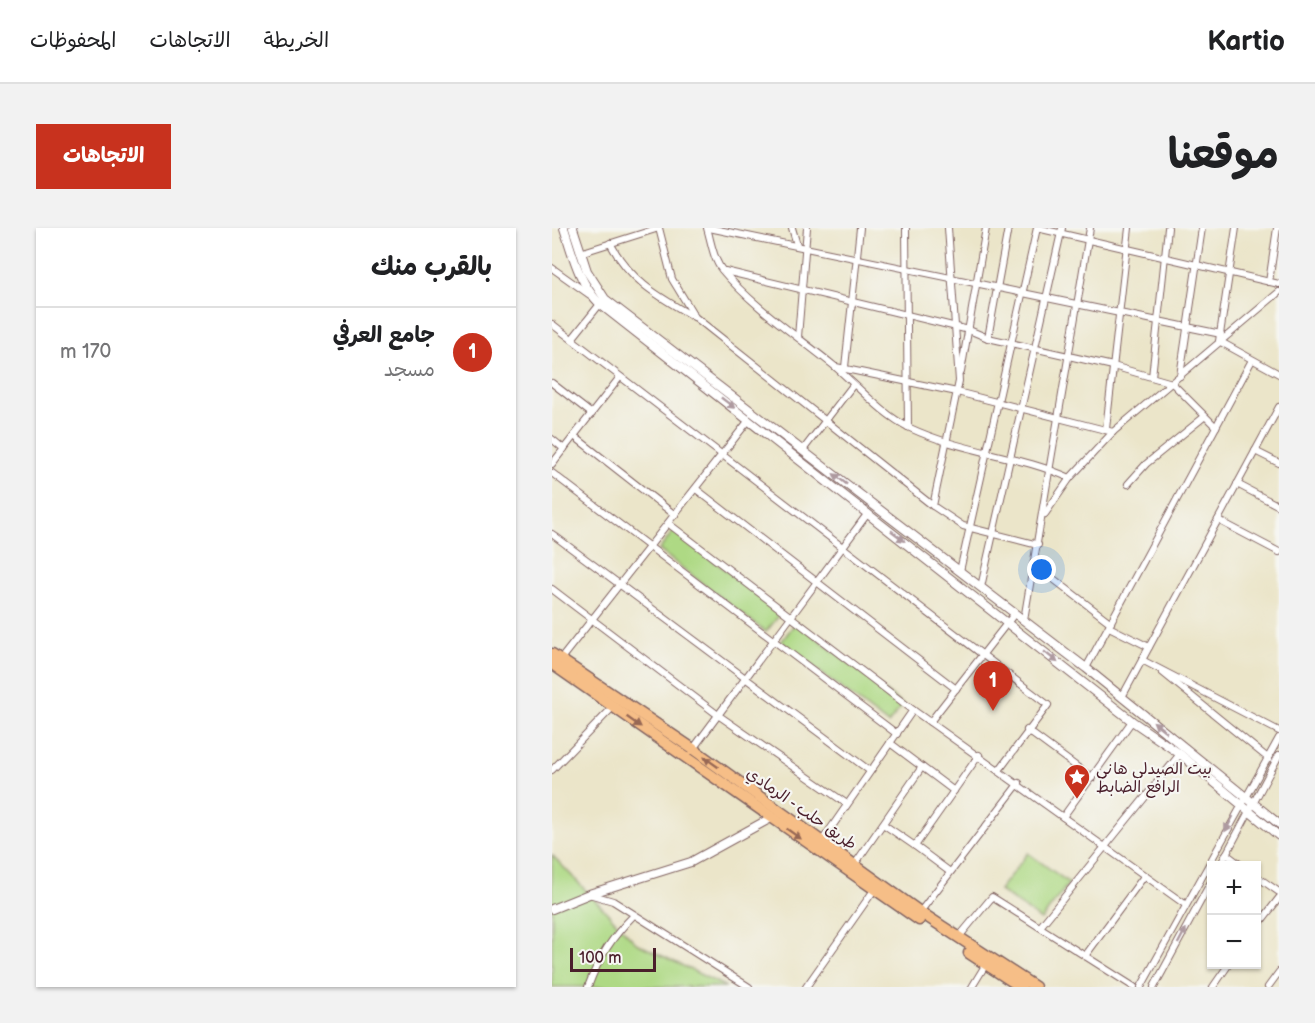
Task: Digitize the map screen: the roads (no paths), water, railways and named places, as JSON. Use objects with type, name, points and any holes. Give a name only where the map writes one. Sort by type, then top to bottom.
[{"type":"highway","name":"طريق حلب - الرمادي","points":[[555,659],[613,707],[874,890],[1021,987]]},
{"type":"highway","name":"طريق حلب - الرمادي","points":[[555,659],[693,749],[920,912],[1035,987]]},
{"type":"street","points":[[564,228],[579,274],[590,295]]},
{"type":"street","points":[[573,228],[590,279],[605,299],[1086,668],[1244,801],[1279,836]]},
{"type":"street","points":[[580,254],[659,228],[672,279],[695,317]]},
{"type":"street","points":[[1070,478],[1050,469],[947,442],[908,427],[853,385],[835,367],[749,298],[722,270],[708,228],[746,232],[797,245],[1185,328],[1220,338],[1252,360],[1279,374]]},
{"type":"street","points":[[792,228],[797,245]]},
{"type":"street","points":[[798,337],[807,228]]},
{"type":"street","points":[[845,367],[860,228]]},
{"type":"street","points":[[906,228],[908,427]]},
{"type":"street","points":[[948,228],[959,381]]},
{"type":"street","points":[[933,506],[978,284],[986,228]]},
{"type":"street","points":[[988,338],[1008,228]]},
{"type":"street","points":[[960,571],[1037,228],[1061,231],[1088,240],[1279,284]]},
{"type":"street","points":[[1024,620],[1090,228]]},
{"type":"street","points":[[1106,429],[1129,228]]},
{"type":"street","points":[[1152,378],[1168,228]]},
{"type":"street","points":[[1180,376],[1185,328],[1202,228]]},
{"type":"street","points":[[1220,338],[1236,228]]},
{"type":"street","points":[[1269,282],[1277,228]]},
{"type":"street","points":[[981,587],[991,533],[1061,231]]},
{"type":"street","points":[[610,243],[623,266],[650,291],[695,317],[933,506],[969,528],[1038,545]]},
{"type":"street","points":[[552,268],[590,295],[1132,721],[1244,801]]},
{"type":"street","points":[[722,270],[801,288],[955,329],[969,330],[1011,344],[1113,366],[1172,383],[1216,427]]},
{"type":"street","points":[[1043,517],[1070,478],[1113,432],[1180,376],[1220,338],[1279,292]]},
{"type":"street","points":[[572,339],[600,304]]},
{"type":"street","points":[[552,324],[1048,705],[1000,769]]},
{"type":"street","points":[[1086,668],[1252,360]]},
{"type":"street","points":[[835,367],[845,367],[957,392],[1113,432]]},
{"type":"street","points":[[552,464],[620,377]]},
{"type":"street","points":[[552,383],[592,414]]},
{"type":"street","points":[[803,450],[853,385]]},
{"type":"street","points":[[1122,697],[1255,451],[1276,420],[1279,407]]},
{"type":"street","points":[[1128,484],[1146,464],[1204,417]]},
{"type":"street","points":[[555,659],[593,620],[749,420]]},
{"type":"street","points":[[574,436],[675,515]]},
{"type":"street","points":[[552,439],[564,448]]},
{"type":"street","points":[[1255,451],[1279,464]]},
{"type":"street","points":[[552,473],[897,734]]},
{"type":"street","points":[[1238,484],[1279,506]]},
{"type":"street","points":[[696,489],[956,689]]},
{"type":"street","points":[[693,749],[868,513]]},
{"type":"street","points":[[1218,520],[1279,552]]},
{"type":"street","points":[[669,524],[913,710],[1000,769],[1186,904]]},
{"type":"street","points":[[552,534],[870,771]]},
{"type":"street","points":[[1034,564],[1110,625],[1149,647]]},
{"type":"street","points":[[552,589],[718,714],[847,804]]},
{"type":"street","points":[[930,722],[1015,613]]},
{"type":"street","points":[[1142,660],[1279,731]]},
{"type":"street","points":[[1158,668],[1181,690],[1269,759]]},
{"type":"street","points":[[552,770],[613,707]]},
{"type":"street","points":[[822,841],[913,710]]},
{"type":"street","points":[[1064,817],[1132,721]]},
{"type":"street","points":[[1027,730],[1092,777]]},
{"type":"street","points":[[1141,987],[1279,738]]},
{"type":"street","points":[[890,743],[954,791]]},
{"type":"street","points":[[1040,927],[1104,845],[1180,754]]},
{"type":"street","points":[[915,846],[979,756]]},
{"type":"street","points":[[1222,861],[1278,759]]},
{"type":"street","points":[[855,864],[922,767]]},
{"type":"street","points":[[920,912],[1019,783]]},
{"type":"street","points":[[1251,808],[1279,824]]},
{"type":"street","points":[[552,909],[589,894],[691,862],[771,818]]},
{"type":"street","points":[[883,824],[950,872]]},
{"type":"street","points":[[1226,854],[1235,861]]},
{"type":"street","points":[[1085,956],[1145,875]]},
{"type":"street","points":[[1261,879],[1279,892]]},
{"type":"street","points":[[1156,986],[1207,889]]},
{"type":"street","points":[[806,987],[874,890]]},
{"type":"street","points":[[589,894],[613,901],[749,987]]},
{"type":"street","points":[[958,938],[992,897],[1134,987]]},
{"type":"street","points":[[1261,923],[1279,898]]},
{"type":"street","points":[[590,986],[597,963],[612,938],[634,915]]},
{"type":"street","points":[[972,987],[986,964]]},
{"type":"street","points":[[1213,987],[1226,969]]},
{"type":"street","points":[[1268,987],[1279,972]]},
{"type":"place","name":"جامع العرفي","points":[[993,711]]},
{"type":"place","name":"بيت الصيدلي هاني الرافع الضابط","points":[[1077,800]]}]
